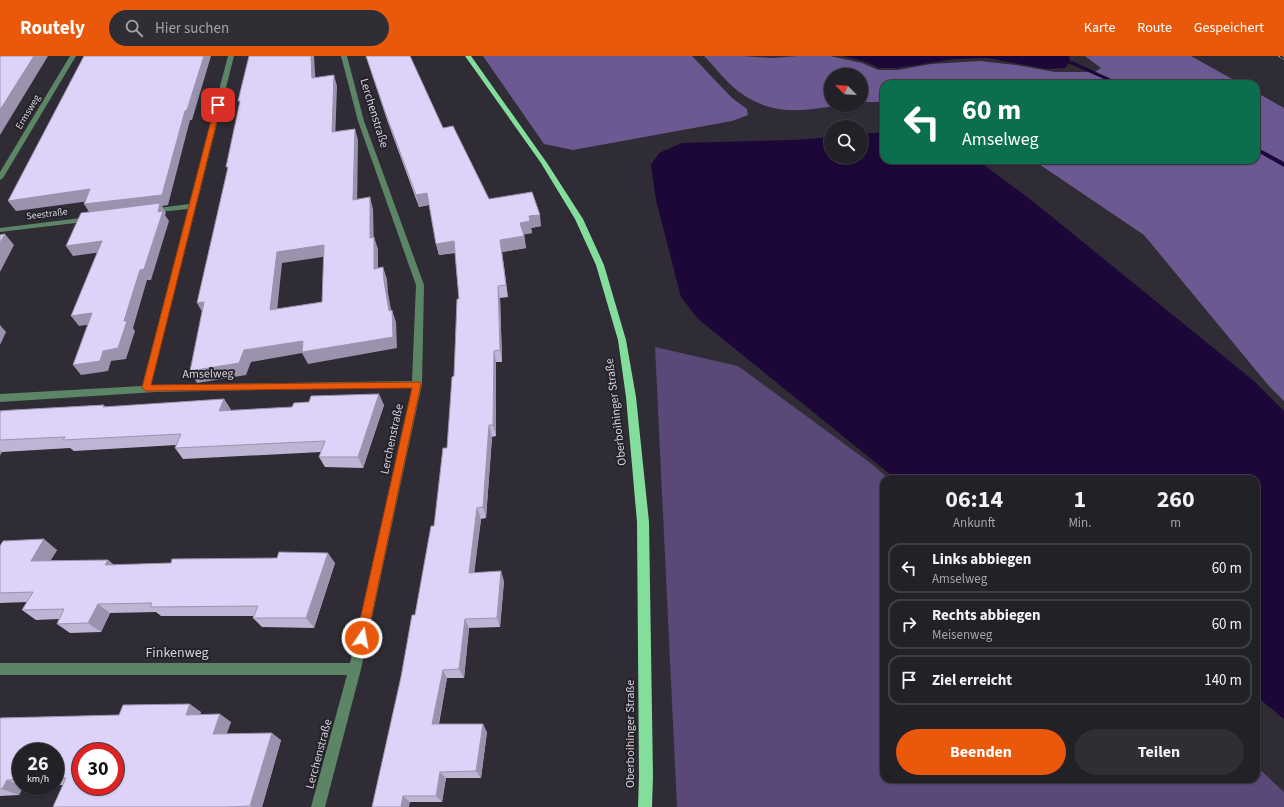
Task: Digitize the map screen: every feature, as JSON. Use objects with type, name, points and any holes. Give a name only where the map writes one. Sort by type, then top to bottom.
[{"type":"main road","name":"Oberboihinger Straße","points":[[468,56],[544,163],[579,219],[600,265],[622,340],[631,397],[643,522],[646,776],[645,807]]},
{"type":"street","name":"Ermsweg","points":[[0,178],[73,56]]},
{"type":"street","points":[[146,388],[191,206],[231,56]]},
{"type":"street","name":"Lerchenstraße","points":[[318,807],[355,669],[417,384],[420,285],[361,121],[344,56]]},
{"type":"street","points":[[145,212],[191,206]]},
{"type":"street","name":"Seestraße","points":[[0,230],[100,218]]},
{"type":"street","name":"Amselweg","points":[[0,398],[63,392],[146,388],[417,384]]},
{"type":"street","name":"Finkenweg","points":[[0,669],[355,669]]},
{"type":"shaded area","points":[[483,56],[692,56],[732,98],[747,109],[748,115],[732,121],[573,150],[544,144]]},
{"type":"shaded area","points":[[704,56],[773,58],[830,56],[862,63],[878,70],[898,70],[931,64],[980,61],[1016,65],[1055,72],[1095,72],[1101,68],[1085,56],[1191,56],[1234,80],[880,80],[880,102],[868,102],[868,68],[824,68],[824,107],[800,110],[788,110],[763,105],[738,91]]},
{"type":"shaded area","points":[[843,56],[1069,56],[1070,62],[1065,68],[1046,69],[988,58],[955,59],[897,68],[879,68],[863,61]]},
{"type":"shaded area","points":[[1260,94],[1284,108],[1284,401],[1269,386],[1144,235],[1039,164],[1260,164]]},
{"type":"shaded area","points":[[880,132],[880,164],[982,164],[1030,199],[1254,381],[1284,411],[1284,719],[1260,699],[1260,475],[891,475],[698,319],[681,297],[656,200],[651,165],[659,153],[682,143],[794,140],[824,138],[824,164],[868,164],[868,133]]},
{"type":"shaded area","points":[[655,347],[738,366],[884,475],[880,475],[880,783],[1260,783],[1260,770],[1284,792],[1284,807],[677,807]]},
{"type":"building","points":[[0,56],[34,56],[0,110]]},
{"type":"building","points":[[84,56],[204,56],[187,110],[185,111],[162,195],[84,204],[90,189],[8,201]]},
{"type":"building","points":[[249,56],[311,56],[312,78],[334,75],[332,132],[355,129],[353,200],[370,197],[370,238],[374,237],[374,269],[383,267],[389,311],[392,310],[393,337],[302,352],[303,341],[244,350],[239,363],[190,371],[204,302],[197,303],[228,167],[226,167],[240,101],[238,101]],"holes":[[[324,245],[322,302],[270,310],[277,252]]]},
{"type":"building","points":[[366,56],[410,56],[443,128],[453,126],[489,199],[532,192],[540,215],[529,216],[530,221],[520,223],[524,236],[500,240],[506,285],[498,286],[500,350],[494,351],[493,425],[489,425],[483,507],[477,508],[469,573],[501,571],[497,618],[465,619],[459,669],[443,670],[432,724],[483,724],[476,771],[440,772],[436,796],[403,796],[401,807],[372,807],[401,677],[412,615],[415,615],[431,526],[434,526],[443,448],[447,448],[452,377],[454,376],[457,299],[459,299],[454,241],[436,244],[427,193],[416,195]]},
{"type":"building","points":[[160,203],[158,212],[163,211],[144,269],[140,270],[124,321],[127,321],[118,348],[103,351],[100,361],[73,365],[92,313],[71,316],[102,241],[66,246],[81,213]]},
{"type":"building","points":[[5,234],[0,243],[0,235]]},
{"type":"building","points":[[379,394],[358,457],[319,457],[325,441],[175,448],[181,434],[63,440],[65,437],[0,440],[0,411],[104,405],[103,407],[224,399],[219,411],[292,407],[294,403],[309,402],[311,396]]},
{"type":"building","points":[[44,539],[31,561],[108,560],[105,565],[171,563],[172,559],[277,558],[279,552],[328,553],[306,618],[253,618],[258,606],[150,607],[152,603],[98,604],[88,623],[57,624],[64,609],[22,610],[33,592],[0,593],[0,546],[3,541]]},
{"type":"building","points":[[190,704],[186,715],[220,714],[213,734],[272,733],[250,806],[53,807],[58,795],[64,795],[64,782],[66,778],[64,778],[64,743],[12,743],[12,780],[7,780],[2,789],[0,789],[0,718],[119,715],[123,705]]},
{"type":"waterway","points":[[1070,62],[1110,80]]},
{"type":"waterway","points":[[1260,151],[1284,165]]},
{"type":"railway","points":[[1280,56],[1284,58]]},
{"type":"route","points":[[218,105],[191,206],[146,388],[417,384],[362,638]]}]
